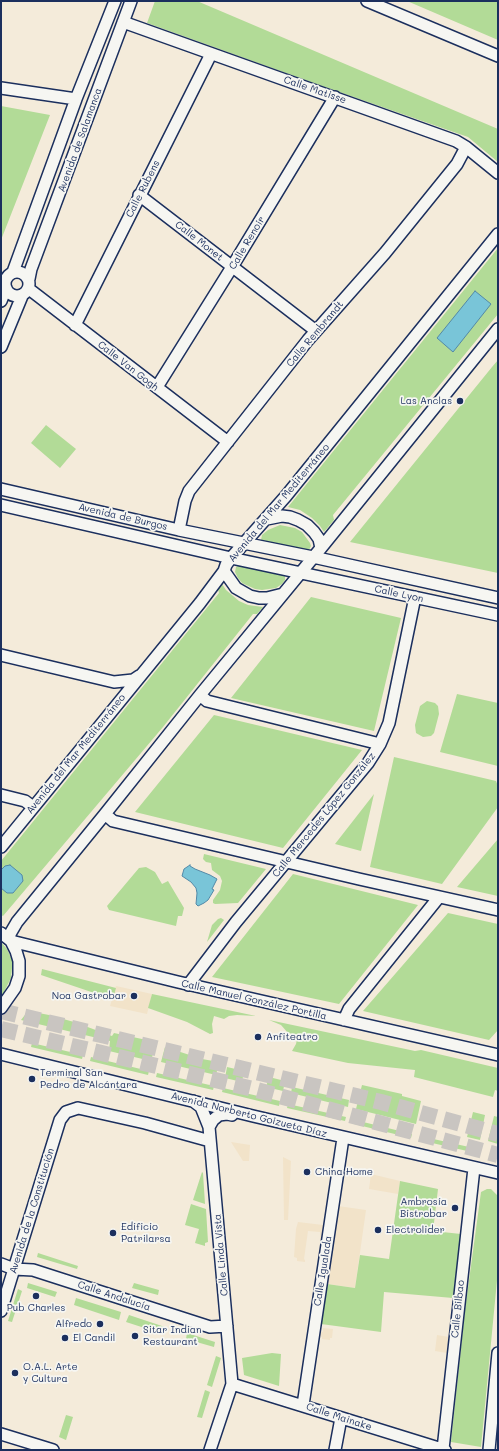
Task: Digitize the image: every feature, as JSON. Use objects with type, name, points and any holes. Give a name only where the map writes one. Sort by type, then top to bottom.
[{"type":"street","name":"Avenida de Salamanca","points":[[1,301],[6,278],[115,1]]},
{"type":"street","name":"Avenida de Salamanca","points":[[1,347],[26,288],[31,269],[131,1]]},
{"type":"street","points":[[367,1],[498,56]]},
{"type":"street","name":"Calle Matisse","points":[[123,22],[456,140],[498,173]]},
{"type":"street","name":"Calle Rubens","points":[[75,325],[211,54]]},
{"type":"street","points":[[1,88],[76,99]]},
{"type":"street","name":"Calle Renoir","points":[[157,388],[335,97]]},
{"type":"street","name":"Calle Rembrandt","points":[[179,530],[185,501],[189,491],[305,344],[385,253],[457,164],[466,147]]},
{"type":"street","name":"Calle Monet","points":[[140,195],[316,331]]},
{"type":"street","name":"Avenida del Mar Mediterráneo","points":[[1,847],[200,603],[224,571],[231,558],[267,518],[498,234]]},
{"type":"street","points":[[17,271],[22,272],[26,288],[12,295],[6,278],[17,271]]},
{"type":"street","name":"Calle Van Gogh","points":[[26,288],[228,442]]},
{"type":"street","points":[[10,941],[10,934],[17,922],[498,329]]},
{"type":"street","name":"Avenida de Burgos","points":[[1,489],[179,530],[313,557]]},
{"type":"street","name":"Avenida de Burgos","points":[[1,505],[301,573]]},
{"type":"street","points":[[267,518],[282,516],[290,517],[307,525],[319,539],[321,548]]},
{"type":"street","name":"Calle Lyon","points":[[313,557],[498,598]]},
{"type":"street","points":[[224,571],[236,588],[250,596],[267,598],[283,594]]},
{"type":"street","name":"Calle Lyon","points":[[301,573],[498,615]]},
{"type":"street","name":"Calle Mercedes López González","points":[[188,985],[236,922],[368,763],[380,744],[388,724],[415,597]]},
{"type":"street","points":[[1,655],[114,682],[133,680],[140,676]]},
{"type":"street","points":[[114,682],[124,695]]},
{"type":"street","points":[[200,695],[207,701],[380,744]]},
{"type":"street","points":[[1,795],[25,801],[33,807]]},
{"type":"street","points":[[105,814],[114,821],[498,910]]},
{"type":"street","points":[[344,1020],[349,1009],[440,897]]},
{"type":"street","points":[[1,933],[10,941],[16,951],[19,961],[19,976],[15,988],[1,1008]]},
{"type":"street","name":"Calle Manuel González Portilla","points":[[10,941],[188,985],[497,1054]]},
{"type":"street","name":"Avenida Norberto Goizueta Díaz","points":[[1,1054],[343,1138],[498,1174]]},
{"type":"street","name":"Calle Linda Vista","points":[[193,1101],[201,1107],[209,1127],[232,1384]]},
{"type":"street","name":"Avenida de la Constitución","points":[[1,1311],[60,1120],[66,1112],[78,1108],[145,1123],[210,1141]]},
{"type":"street","points":[[209,1127],[216,1117],[223,1114],[242,1118],[253,1116]]},
{"type":"street","name":"Calle Igualada","points":[[303,1405],[343,1138]]},
{"type":"street","name":"Calle Bilbao","points":[[444,1450],[474,1168]]},
{"type":"street","name":"Calle Andalucía","points":[[1,1264],[14,1268],[33,1270],[210,1327],[227,1326]]},
{"type":"street","points":[[489,1450],[498,1353]]},
{"type":"street","points":[[210,1450],[232,1384]]},
{"type":"street","name":"Calle Mainake","points":[[232,1384],[444,1450]]},
{"type":"street","points":[[335,1450],[341,1418]]},
{"type":"street","points":[[1,1434],[53,1450]]},
{"type":"shaded area","points":[[116,986],[152,994],[147,1014],[110,1006]]},
{"type":"shaded area","points":[[231,1142],[250,1145],[249,1161],[243,1161]]},
{"type":"shaded area","points":[[283,1157],[291,1161],[288,1220],[284,1220]]},
{"type":"shaded area","points":[[371,1174],[400,1181],[398,1194],[369,1189]]},
{"type":"shaded area","points":[[338,1206],[366,1210],[355,1288],[327,1284]]},
{"type":"shaded area","points":[[298,1222],[323,1225],[321,1239],[320,1232],[308,1231],[304,1259],[305,1262],[297,1261],[297,1258],[294,1257]]},
{"type":"shaded area","points":[[323,1328],[333,1329],[332,1338],[330,1338],[330,1340],[322,1339],[322,1337],[319,1336],[320,1331],[323,1332]]},
{"type":"shaded area","points":[[437,1335],[449,1337],[447,1353],[435,1351]]},
{"type":"green space","points":[[155,1],[197,1],[498,129],[498,162],[468,137],[147,23]]},
{"type":"green space","points":[[407,1],[498,1],[498,40]]},
{"type":"green space","points":[[1,106],[50,115],[1,240]]},
{"type":"green space","points":[[498,248],[498,314],[333,515],[334,520],[324,532],[312,518],[300,510],[288,507]]},
{"type":"green space","points":[[498,360],[498,573],[350,542],[492,367]]},
{"type":"green space","points":[[46,425],[76,449],[60,468],[31,443]]},
{"type":"green space","points":[[280,525],[295,528],[302,532],[310,543],[311,546],[309,550],[307,551],[263,542],[261,540],[262,535],[268,530]]},
{"type":"green space","points":[[240,565],[285,574],[285,580],[276,588],[262,590],[255,589],[242,583],[238,578],[235,572],[236,567]]},
{"type":"green space","points":[[222,584],[226,590],[239,601],[248,605],[263,607],[257,614],[253,614],[163,727],[3,916],[1,915],[1,861],[219,593],[218,589]]},
{"type":"green space","points":[[311,597],[401,618],[374,731],[231,698]]},
{"type":"green space","points":[[457,694],[498,703],[498,766],[440,752]]},
{"type":"green space","points":[[427,701],[435,703],[438,706],[439,714],[434,733],[431,736],[423,737],[416,733],[415,725],[420,706]]},
{"type":"green space","points":[[214,715],[362,750],[283,848],[135,812]]},
{"type":"green space","points":[[394,757],[496,781],[498,786],[498,807],[442,884],[370,867]]},
{"type":"green space","points":[[374,794],[361,851],[335,844]]},
{"type":"green space","points":[[498,839],[498,896],[457,887]]},
{"type":"green space","points":[[204,854],[266,869],[238,903],[215,904],[213,903],[213,900],[220,890],[222,881],[220,876],[212,870],[211,863],[206,862],[203,859]]},
{"type":"green space","points":[[146,867],[155,872],[162,884],[168,881],[184,908],[182,916],[178,916],[176,926],[109,910],[107,906],[139,868]]},
{"type":"green space","points":[[293,874],[418,905],[339,1004],[212,977]]},
{"type":"green space","points":[[448,913],[498,924],[498,1030],[489,1040],[363,1011]]},
{"type":"green space","points":[[221,918],[224,920],[207,942],[212,925]]},
{"type":"green space","points":[[1,942],[7,949],[12,960],[12,968],[11,978],[1,998]]},
{"type":"green space","points":[[42,969],[116,988],[114,995],[112,999],[41,975]]},
{"type":"green space","points":[[152,994],[256,1016],[237,1015],[229,1016],[224,1019],[214,1016],[212,1024],[213,1033],[210,1034],[187,1022],[148,1008]]},
{"type":"green space","points":[[28,1011],[74,1022],[112,1036],[114,1033],[156,1042],[151,1061],[109,1051],[110,1041],[21,1020]]},
{"type":"green space","points":[[269,1020],[415,1051],[421,1050],[498,1068],[498,1091],[495,1090],[493,1097],[414,1077],[415,1070],[348,1063],[292,1051],[296,1044],[298,1035],[288,1033],[281,1025]]},
{"type":"green space","points":[[32,1043],[83,1055],[82,1059],[31,1047]]},
{"type":"green space","points":[[165,1047],[202,1059],[219,1062],[216,1075],[161,1062]]},
{"type":"green space","points":[[91,1057],[149,1071],[148,1075],[90,1061]]},
{"type":"green space","points":[[227,1067],[244,1071],[242,1082],[225,1078]]},
{"type":"green space","points":[[157,1073],[214,1086],[213,1090],[156,1077]]},
{"type":"green space","points":[[269,1077],[285,1081],[283,1091],[266,1087]]},
{"type":"green space","points":[[362,1085],[402,1094],[402,1096],[421,1101],[416,1124],[356,1109]]},
{"type":"green space","points":[[292,1087],[349,1100],[348,1107],[291,1093]]},
{"type":"green space","points":[[223,1088],[280,1101],[279,1106],[222,1092]]},
{"type":"green space","points":[[288,1104],[346,1117],[345,1121],[287,1108]]},
{"type":"green space","points":[[473,1112],[485,1115],[480,1140],[467,1137]]},
{"type":"green space","points":[[494,1116],[498,1117],[498,1144],[488,1141]]},
{"type":"green space","points":[[355,1120],[412,1134],[411,1138],[354,1124]]},
{"type":"green space","points":[[420,1136],[478,1149],[476,1153],[419,1140]]},
{"type":"green space","points":[[202,1172],[203,1173],[205,1204],[193,1200]]},
{"type":"green space","points":[[400,1181],[438,1189],[433,1231],[461,1234],[453,1298],[384,1292],[381,1332],[321,1324],[327,1284],[355,1288],[360,1255],[389,1259]]},
{"type":"green space","points":[[491,1189],[498,1196],[498,1270],[481,1447],[451,1442],[465,1310],[481,1192]]},
{"type":"green space","points":[[191,1204],[206,1209],[208,1242],[205,1243],[205,1246],[195,1243],[199,1229],[185,1225]]},
{"type":"green space","points":[[38,1253],[78,1266],[77,1269],[37,1257]]},
{"type":"green space","points":[[28,1283],[57,1292],[55,1297],[27,1288]]},
{"type":"green space","points":[[134,1283],[159,1290],[158,1295],[132,1288]]},
{"type":"green space","points":[[18,1289],[22,1291],[12,1322],[8,1321]]},
{"type":"green space","points":[[76,1298],[121,1312],[119,1320],[74,1305]]},
{"type":"green space","points":[[129,1315],[168,1328],[167,1331],[159,1329],[157,1332],[126,1322]]},
{"type":"green space","points":[[187,1333],[215,1342],[214,1347],[186,1339]]},
{"type":"green space","points":[[272,1353],[281,1354],[279,1386],[244,1375],[242,1358]]},
{"type":"green space","points":[[216,1356],[221,1358],[212,1387],[207,1385]]},
{"type":"green space","points":[[205,1390],[210,1392],[202,1418],[197,1417]]},
{"type":"green space","points":[[66,1415],[73,1417],[66,1440],[59,1437]]},
{"type":"water","points":[[475,291],[491,304],[453,352],[437,338]]},
{"type":"water","points":[[10,865],[22,875],[23,881],[13,893],[7,893],[1,888],[1,870],[5,866]]},
{"type":"water","points":[[190,865],[195,869],[217,879],[212,889],[214,890],[208,900],[198,906],[196,904],[196,888],[191,882],[182,876],[184,869]]},
{"type":"tunnel","points":[[1,1011],[381,1102],[498,1134]]},
{"type":"tunnel","points":[[1,1029],[257,1090],[498,1155]]},
{"type":"place","name":"Las Anclas","points":[[460,401]]},
{"type":"place","name":"Noa Gastrobar","points":[[134,996]]},
{"type":"place","name":"Anfiteatro","points":[[258,1037]]},
{"type":"place","name":"Terminal San Pedro de Alcántara","points":[[32,1079]]},
{"type":"place","name":"China Home","points":[[307,1172]]},
{"type":"place","name":"Ambrosía Bistrobar","points":[[455,1208]]},
{"type":"place","name":"Electrolider","points":[[378,1230]]},
{"type":"place","name":"Edificio Patrilarsa","points":[[113,1233]]},
{"type":"place","name":"Pub Charles","points":[[36,1296]]},
{"type":"place","name":"Alfredo","points":[[100,1324]]},
{"type":"place","name":"Sitar Indian Restaurant","points":[[135,1336]]},
{"type":"place","name":"El Candil","points":[[65,1338]]},
{"type":"place","name":"O.A.L. Arte y Cultura","points":[[15,1373]]}]
